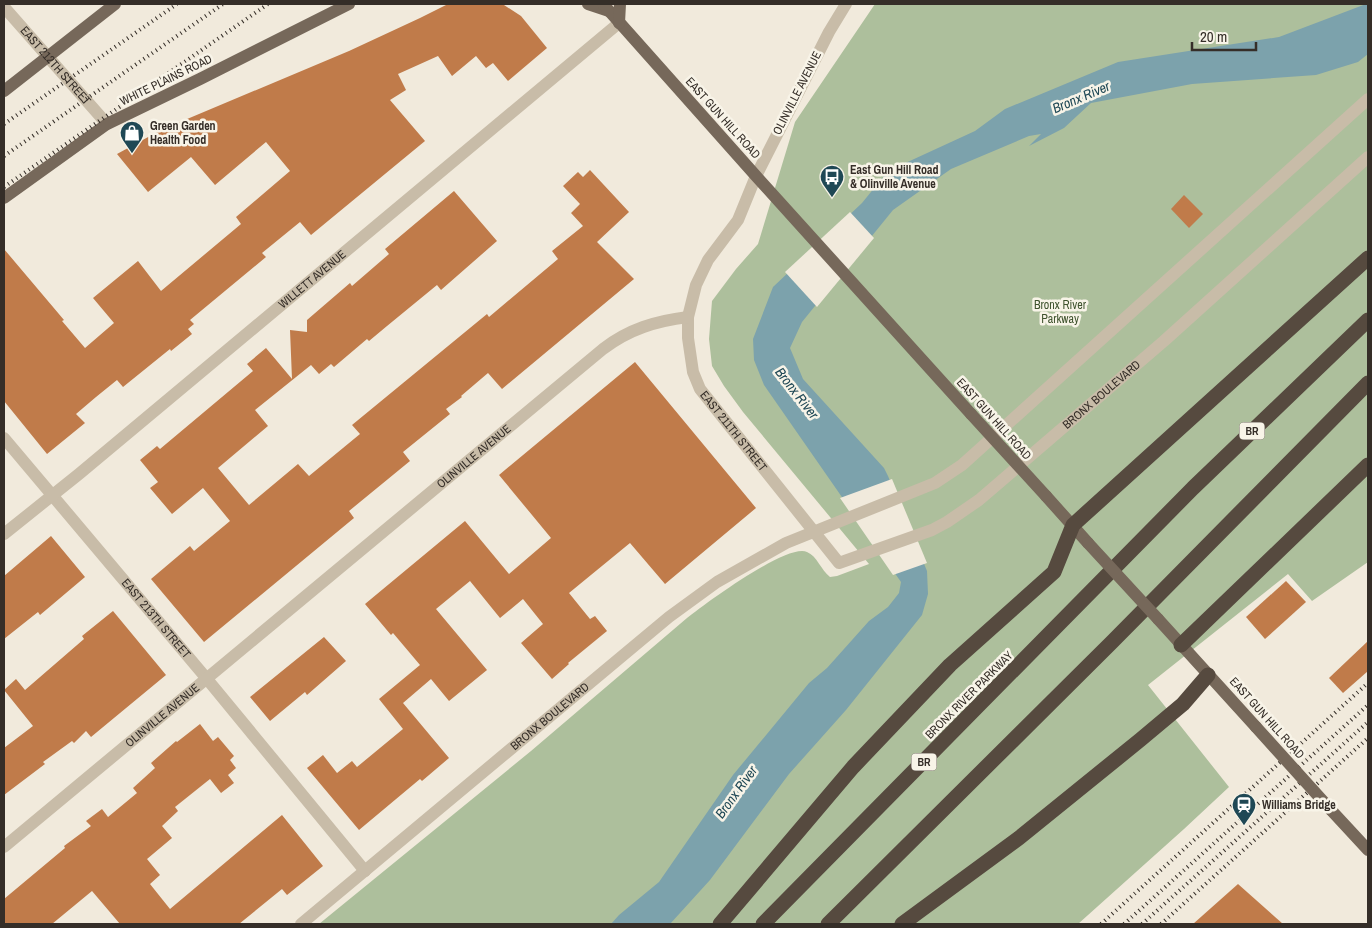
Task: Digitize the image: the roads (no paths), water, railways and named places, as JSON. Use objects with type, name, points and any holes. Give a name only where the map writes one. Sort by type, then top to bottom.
[{"type":"highway","points":[[720,924],[854,767],[950,665],[1054,572],[1072,525],[1368,258]]},
{"type":"highway","name":"BRONX RIVER PARKWAY","points":[[763,924],[1194,488],[1368,320]]},
{"type":"highway","points":[[828,924],[1119,636],[1368,383]]},
{"type":"highway","points":[[1181,645],[1368,465]]},
{"type":"highway","points":[[902,924],[1019,838],[1140,740],[1184,704],[1208,675]]},
{"type":"main road","points":[[4,91],[115,4]]},
{"type":"main road","name":"WHITE PLAINS ROAD","points":[[4,198],[107,124],[349,4]]},
{"type":"main road","points":[[588,4],[610,6]]},
{"type":"main road","name":"EAST GUN HILL ROAD","points":[[610,6],[619,23],[756,176],[1368,850]]},
{"type":"street","name":"OLINVILLE AVENUE","points":[[4,847],[616,338],[651,323],[688,316],[693,296],[708,260],[738,220],[756,176],[829,32],[846,4]]},
{"type":"street","name":"EAST 212TH STREET","points":[[4,7],[107,124]]},
{"type":"street","name":"WILLETT AVENUE","points":[[4,534],[619,23]]},
{"type":"street","name":"BRONX BOULEVARD","points":[[301,924],[683,606],[717,582],[786,542],[945,478],[962,465],[1368,98]]},
{"type":"street","name":"BRONX BOULEVARD","points":[[814,531],[840,563],[932,530],[959,514],[993,489],[1164,341],[1368,157]]},
{"type":"street","name":"EAST 211TH STREET","points":[[688,316],[690,359],[700,389],[814,531]]},
{"type":"street","name":"EAST 213TH STREET","points":[[4,438],[366,871]]},
{"type":"water","name":"Bronx River","points":[[1368,4],[1368,54],[1358,62],[1316,75],[1192,84],[1091,103],[1064,128],[1029,146],[1041,134],[1029,136],[951,169],[893,210],[802,322],[790,348],[803,379],[884,468],[888,476],[927,571],[928,594],[922,615],[846,710],[789,774],[710,880],[670,924],[611,924],[619,915],[659,882],[733,775],[809,683],[827,668],[869,621],[888,607],[899,593],[901,582],[764,385],[754,360],[753,339],[773,287],[862,203],[888,171],[975,131],[1005,109],[1118,62],[1279,37]]},
{"type":"railway","points":[[4,124],[177,4]]},
{"type":"railway","points":[[4,156],[223,4]]},
{"type":"railway","points":[[4,187],[268,4]]},
{"type":"railway","points":[[1101,924],[1368,683]]},
{"type":"railway","points":[[1124,924],[1368,705]]},
{"type":"railway","points":[[1142,924],[1368,722]]},
{"type":"railway","points":[[1161,924],[1368,738]]},
{"type":"place","name":"Green Garden Health Food","points":[[132,154]]},
{"type":"place","name":"East Gun Hill Road & Olinville Avenue","points":[[832,198]]},
{"type":"place","name":"Williams Bridge","points":[[1244,826]]},
{"type":"park label","name":"Bronx River Parkway","points":[[1060,312]]}]
